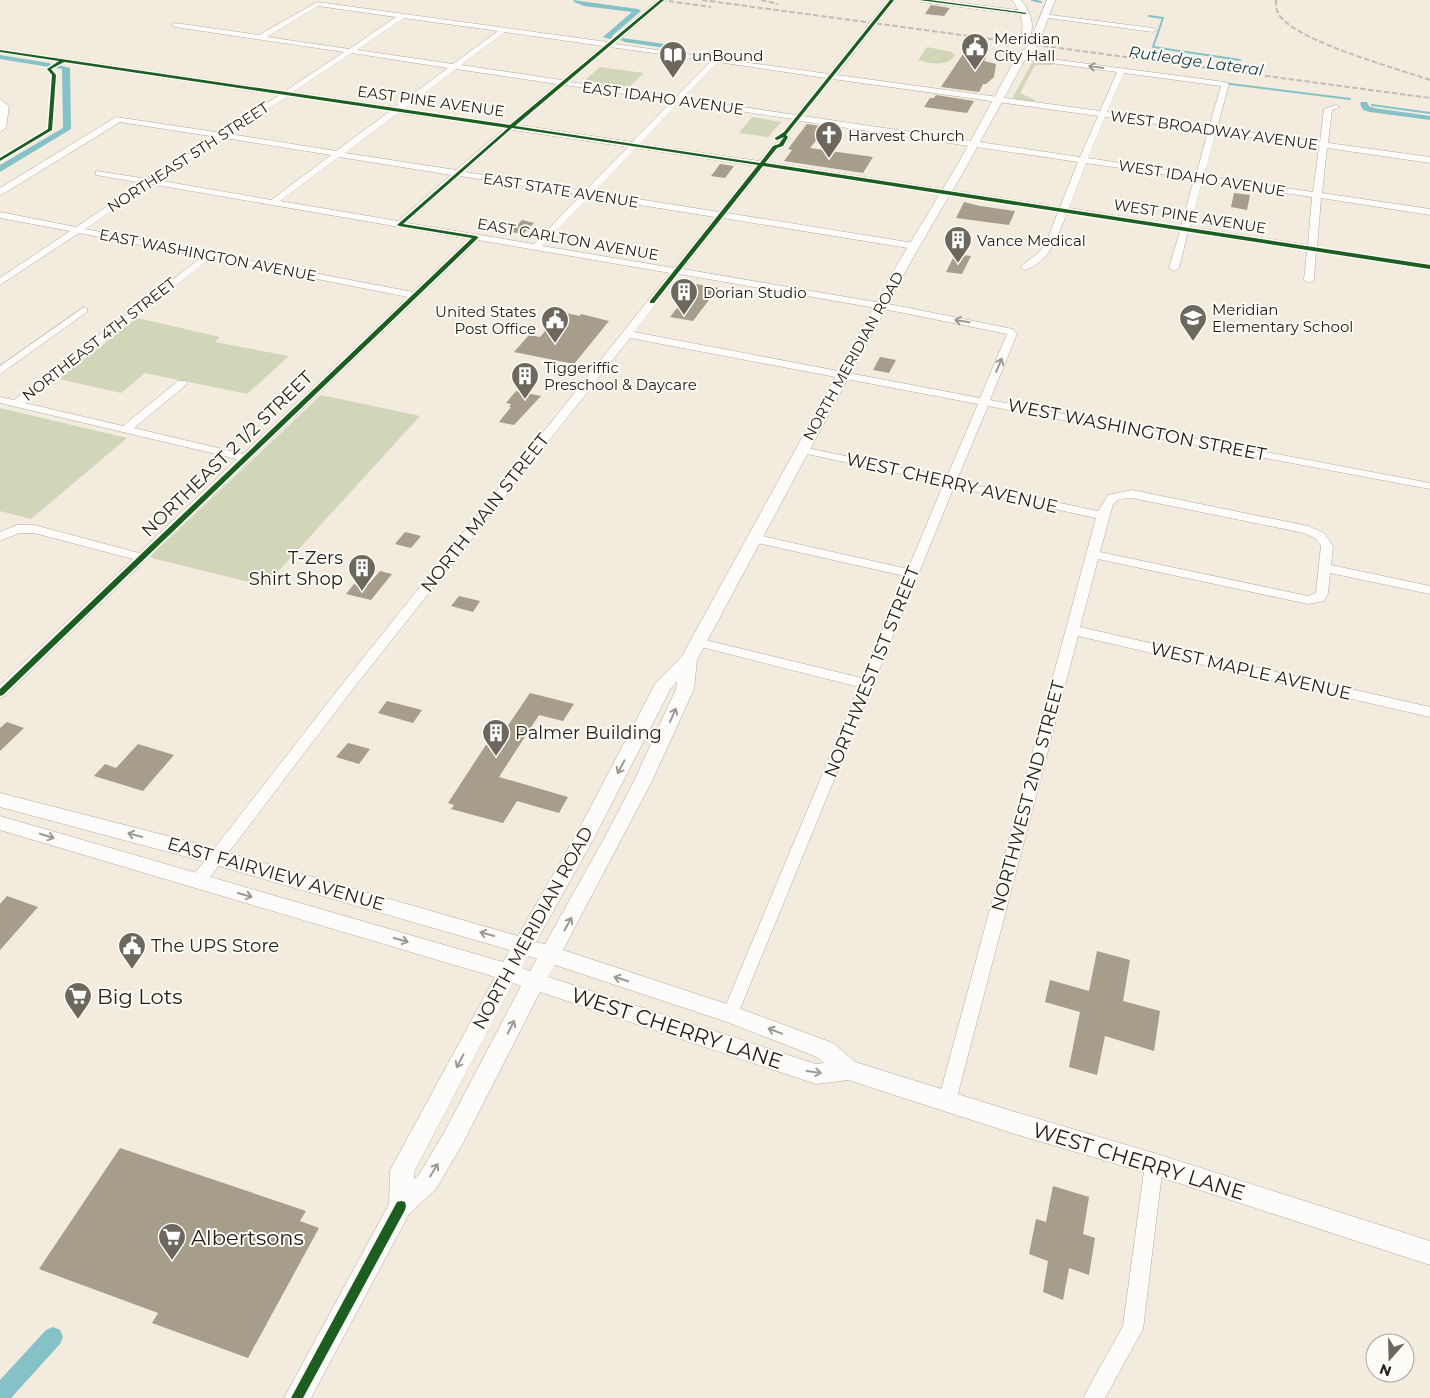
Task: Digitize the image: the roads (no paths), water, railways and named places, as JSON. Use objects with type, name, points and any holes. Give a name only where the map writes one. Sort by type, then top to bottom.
[{"type":"main road","points":[[1016,0],[1025,13]]},
{"type":"main road","name":"NORTH MERIDIAN ROAD","points":[[401,1206],[402,1171],[508,972],[588,830],[664,684],[688,660],[914,246],[974,144],[1022,56],[1031,50],[1051,0]]},
{"type":"main road","name":"NORTH MERIDIAN ROAD","points":[[1022,56],[1020,48],[1029,29],[1025,13]]},
{"type":"main road","name":"NORTH MERIDIAN ROAD","points":[[297,1398],[401,1206],[428,1181],[454,1136],[618,830],[660,746],[685,689],[688,660]]},
{"type":"main road","name":"EAST FAIRVIEW AVENUE","points":[[0,800],[215,857],[523,946],[550,956]]},
{"type":"main road","name":"EAST FAIRVIEW AVENUE","points":[[0,823],[508,972]]},
{"type":"main road","name":"WEST CHERRY LANE","points":[[550,956],[730,1014],[825,1050],[848,1070],[1015,1123],[1154,1164],[1430,1253]]},
{"type":"main road","name":"WEST CHERRY LANE","points":[[508,972],[816,1074],[848,1070]]},
{"type":"street","points":[[399,224],[511,126],[662,0]]},
{"type":"street","name":"NORTH MAIN STREET","points":[[198,881],[356,676],[775,147],[781,145],[786,138],[784,135],[892,0]]},
{"type":"street","points":[[921,0],[1025,13]]},
{"type":"street","name":"WEST BROADWAY AVENUE","points":[[260,38],[317,4],[1430,160]]},
{"type":"street","name":"NORTHEAST 5TH STREET","points":[[0,282],[150,182],[188,160],[285,93],[403,16]]},
{"type":"street","points":[[1044,16],[1153,30]]},
{"type":"street","name":"EAST IDAHO AVENUE","points":[[175,25],[974,144]]},
{"type":"street","points":[[272,203],[395,109],[504,30]]},
{"type":"street","name":"EAST PINE AVENUE","points":[[0,51],[946,192]]},
{"type":"street","points":[[1022,56],[1225,84],[1174,268]]},
{"type":"street","points":[[535,248],[715,60]]},
{"type":"street","points":[[1025,267],[1042,254],[1050,244],[1062,209],[1122,70]]},
{"type":"street","points":[[0,101],[5,106],[2,128],[0,130]]},
{"type":"street","points":[[1309,280],[1328,109],[1336,107]]},
{"type":"street","name":"EAST STATE AVENUE","points":[[39,168],[119,119],[914,246]]},
{"type":"street","name":"WEST IDAHO AVENUE","points":[[974,144],[1430,212]]},
{"type":"street","points":[[0,192],[39,168],[40,174],[0,199]]},
{"type":"street","name":"EAST CARLTON AVENUE","points":[[99,173],[881,307],[1009,331]]},
{"type":"street","name":"WEST PINE AVENUE","points":[[946,192],[1430,267]]},
{"type":"street","name":"EAST WASHINGTON AVENUE","points":[[0,215],[415,295]]},
{"type":"street","name":"NORTHEAST 2 1/2 STREET","points":[[0,693],[476,237]]},
{"type":"street","name":"NORTHEAST 4TH STREET","points":[[16,404],[207,256]]},
{"type":"street","points":[[0,371],[84,310]]},
{"type":"street","name":"NORTHWEST 1ST STREET","points":[[730,1014],[1012,334],[1009,331]]},
{"type":"street","points":[[627,334],[844,374]]},
{"type":"street","name":"WEST WASHINGTON STREET","points":[[844,374],[1430,486]]},
{"type":"street","points":[[125,430],[182,383]]},
{"type":"street","points":[[0,400],[245,458]]},
{"type":"street","name":"WEST CHERRY AVENUE","points":[[802,450],[951,481],[962,486],[1103,516]]},
{"type":"street","name":"NORTHWEST 2ND STREET","points":[[947,1101],[1107,502],[1116,495],[1132,494],[1308,530],[1320,536],[1326,546],[1325,568]]},
{"type":"street","points":[[0,537],[17,529],[34,529],[142,557]]},
{"type":"street","points":[[753,538],[912,574]]},
{"type":"street","points":[[1092,554],[1308,600],[1319,598],[1322,593],[1325,568],[1430,590]]},
{"type":"street","name":"WEST MAPLE AVENUE","points":[[1072,630],[1430,712]]},
{"type":"street","points":[[697,642],[866,684]]},
{"type":"street","points":[[1093,1398],[1133,1329],[1154,1164]]},
{"type":"waterway","points":[[1032,0],[1041,2]]},
{"type":"waterway","points":[[576,1],[584,4],[638,11],[616,29]]},
{"type":"waterway","points":[[1149,16],[1163,18],[1153,47],[1240,60]]},
{"type":"waterway","points":[[610,38],[607,37],[614,31]]},
{"type":"waterway","points":[[625,40],[672,47]]},
{"type":"waterway","points":[[0,57],[49,65]]},
{"type":"waterway","points":[[0,169],[67,129],[66,68],[58,66]]},
{"type":"waterway","name":"Rutledge Lateral","points":[[1223,83],[1350,99]]},
{"type":"waterway","name":"Rutledge Lateral","points":[[1364,104],[1366,108],[1373,110],[1430,118]]},
{"type":"waterway","points":[[1372,105],[1430,113]]},
{"type":"waterway","points":[[0,1395],[53,1337]]},
{"type":"railway","points":[[661,0],[711,7]]},
{"type":"railway","points":[[702,0],[1430,98]]},
{"type":"railway","points":[[761,0],[778,4]]},
{"type":"railway","points":[[1276,0],[1279,15],[1306,35],[1349,53],[1430,80]]},
{"type":"place","name":"Meridian City Hall","points":[[975,71]]},
{"type":"place","name":"unBound","points":[[673,79]]},
{"type":"place","name":"Harvest Church","points":[[829,159]]},
{"type":"place","name":"Vance Medical","points":[[958,264]]},
{"type":"place","name":"Dorian Studio","points":[[684,316]]},
{"type":"place","name":"Meridian Elementary School","points":[[1193,342]]},
{"type":"place","name":"United States Post Office","points":[[555,344]]},
{"type":"place","name":"Tiggeriffic Preschool & Daycare","points":[[525,400]]},
{"type":"place","name":"T-Zers Shirt Shop","points":[[362,592]]},
{"type":"place","name":"Palmer Building","points":[[496,757]]},
{"type":"place","name":"The UPS Store","points":[[132,970]]},
{"type":"place","name":"Big Lots","points":[[78,1020]]},
{"type":"place","name":"Albertsons","points":[[172,1261]]}]
